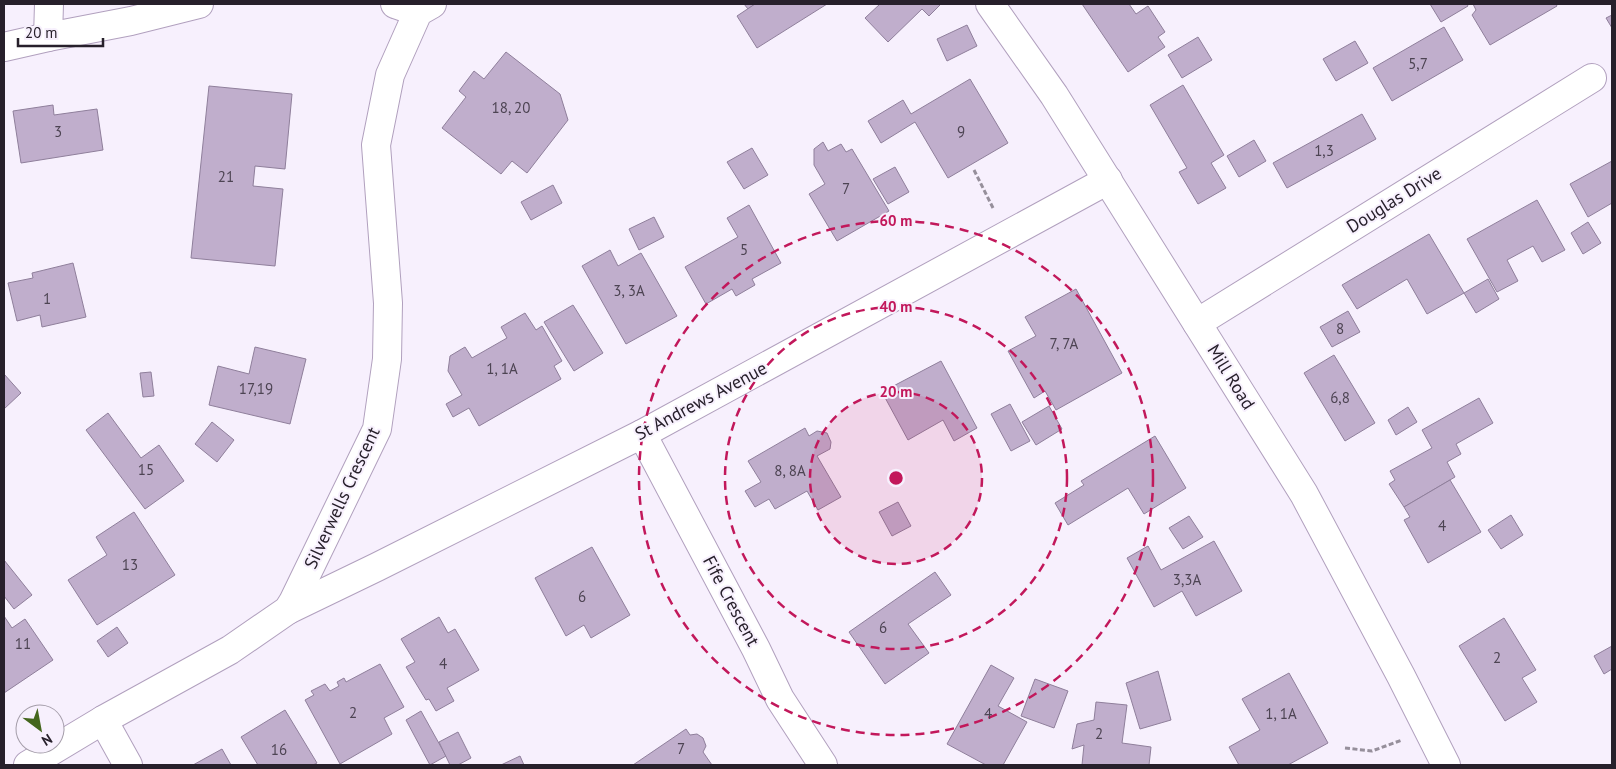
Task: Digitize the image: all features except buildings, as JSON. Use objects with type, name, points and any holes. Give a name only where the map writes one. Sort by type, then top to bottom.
[{"type":"street","points":[[48,37],[49,4]]},
{"type":"street","points":[[4,47],[131,21],[199,4]]},
{"type":"street","name":"Mill Road","points":[[990,4],[1054,95],[1304,494],[1446,765]]},
{"type":"street","name":"Silverwells Crescent","points":[[28,765],[103,720],[230,650],[288,610],[377,429],[387,359],[388,303],[376,145],[390,76],[415,7]]},
{"type":"street","name":"Douglas Drive","points":[[1196,323],[1592,78]]},
{"type":"street","name":"St Andrews Avenue","points":[[288,610],[642,434],[1108,180]]},
{"type":"street","name":"Fife Crescent","points":[[642,434],[756,649],[780,700],[823,765]]},
{"type":"street","points":[[103,720],[128,765]]},
{"type":"path","points":[[974,170],[1007,235]]},
{"type":"path","points":[[1346,748],[1372,751],[1428,730]]}]
